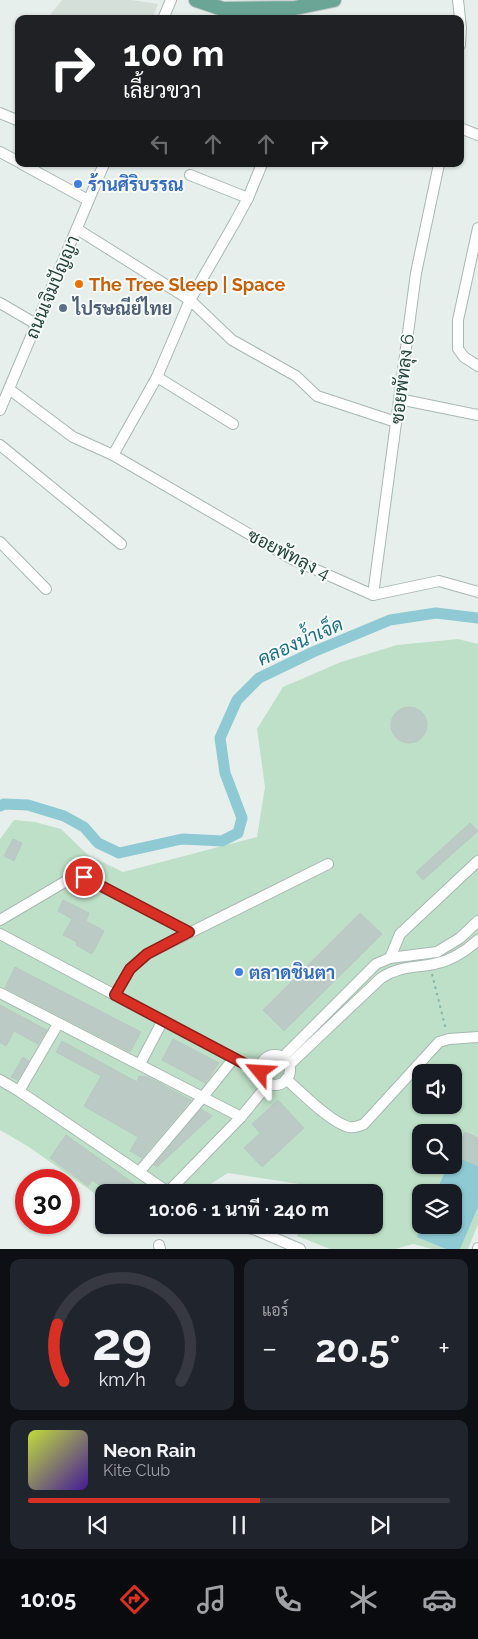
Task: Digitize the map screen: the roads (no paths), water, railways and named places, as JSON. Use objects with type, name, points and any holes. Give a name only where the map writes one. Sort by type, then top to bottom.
[{"type":"main road","points":[[196,0],[223,10],[294,14],[334,0]]},
{"type":"street","points":[[165,15],[171,0]]},
{"type":"street","points":[[458,0],[460,15]]},
{"type":"street","points":[[0,113],[15,119]]},
{"type":"street","points":[[464,129],[478,134]]},
{"type":"street","points":[[0,152],[15,160]]},
{"type":"street","points":[[27,167],[88,200]]},
{"type":"street","name":"ถนนเจิมปัญญา","points":[[0,410],[103,167]]},
{"type":"street","points":[[113,455],[157,377],[190,300],[248,198],[261,167]]},
{"type":"street","name":"ซอยพัทลุง 6","points":[[373,595],[416,273],[437,167]]},
{"type":"street","points":[[190,175],[248,198]]},
{"type":"street","points":[[478,228],[458,320],[458,349],[464,357],[478,366]]},
{"type":"street","points":[[77,229],[190,300],[232,340],[296,376],[317,396],[396,422]]},
{"type":"street","points":[[0,303],[36,324]]},
{"type":"street","points":[[157,377],[233,424]]},
{"type":"street","name":"ซอยพัทลุง 4","points":[[9,389],[73,437],[113,455],[292,559],[373,595]]},
{"type":"street","points":[[399,399],[478,415]]},
{"type":"street","points":[[0,445],[121,544]]},
{"type":"street","points":[[0,542],[46,589]]},
{"type":"street","points":[[373,595],[439,581],[478,592]]},
{"type":"street","points":[[390,958],[400,934],[478,861]]},
{"type":"street","points":[[115,995],[130,969],[147,954],[328,864]]},
{"type":"street","points":[[0,920],[73,877],[84,877],[189,932]]},
{"type":"street","points":[[286,1061],[376,964],[390,958],[437,952],[447,947],[478,921]]},
{"type":"street","points":[[0,934],[260,1072]]},
{"type":"street","points":[[286,1061],[381,978],[393,970],[430,965],[444,961],[462,952],[478,940]]},
{"type":"street","points":[[428,953],[430,965]]},
{"type":"street","points":[[0,993],[241,1117]]},
{"type":"street","points":[[140,1064],[163,1020]]},
{"type":"street","points":[[19,1091],[58,1024]]},
{"type":"street","points":[[286,1079],[329,1115],[347,1126],[356,1127],[364,1124],[437,1044],[449,1039],[478,1037]]},
{"type":"street","points":[[274,1055],[286,1061],[290,1072],[286,1079],[278,1084],[269,1083],[262,1077],[260,1072],[260,1067],[265,1059],[274,1055]]},
{"type":"street","points":[[140,1171],[234,1058]]},
{"type":"street","points":[[0,1080],[140,1171],[168,1192],[241,1117],[269,1083]]},
{"type":"street","points":[[265,1234],[300,1249]]},
{"type":"water","points":[[462,1154],[478,1161],[478,1207],[460,1249],[446,1249],[417,1237],[418,1234],[462,1234],[462,1184],[440,1184],[444,1174],[462,1174]]},
{"type":"waterway","name":"คลองน้ำเจ็ด","points":[[0,806],[4,804],[28,805],[64,816],[84,827],[98,843],[119,853],[182,839],[222,841],[238,833],[242,818],[225,773],[220,738],[237,700],[259,678],[313,652],[390,620],[436,613],[478,618]]},
{"type":"place","name":"ร้านศิริบรรณ","points":[[78,184]]},
{"type":"place","name":"The Tree Sleep | Space","points":[[79,284]]},
{"type":"place","name":"ไปรษณีย์ไทย","points":[[63,308]]},
{"type":"place","name":"ตลาดชินตา","points":[[239,972]]}]
